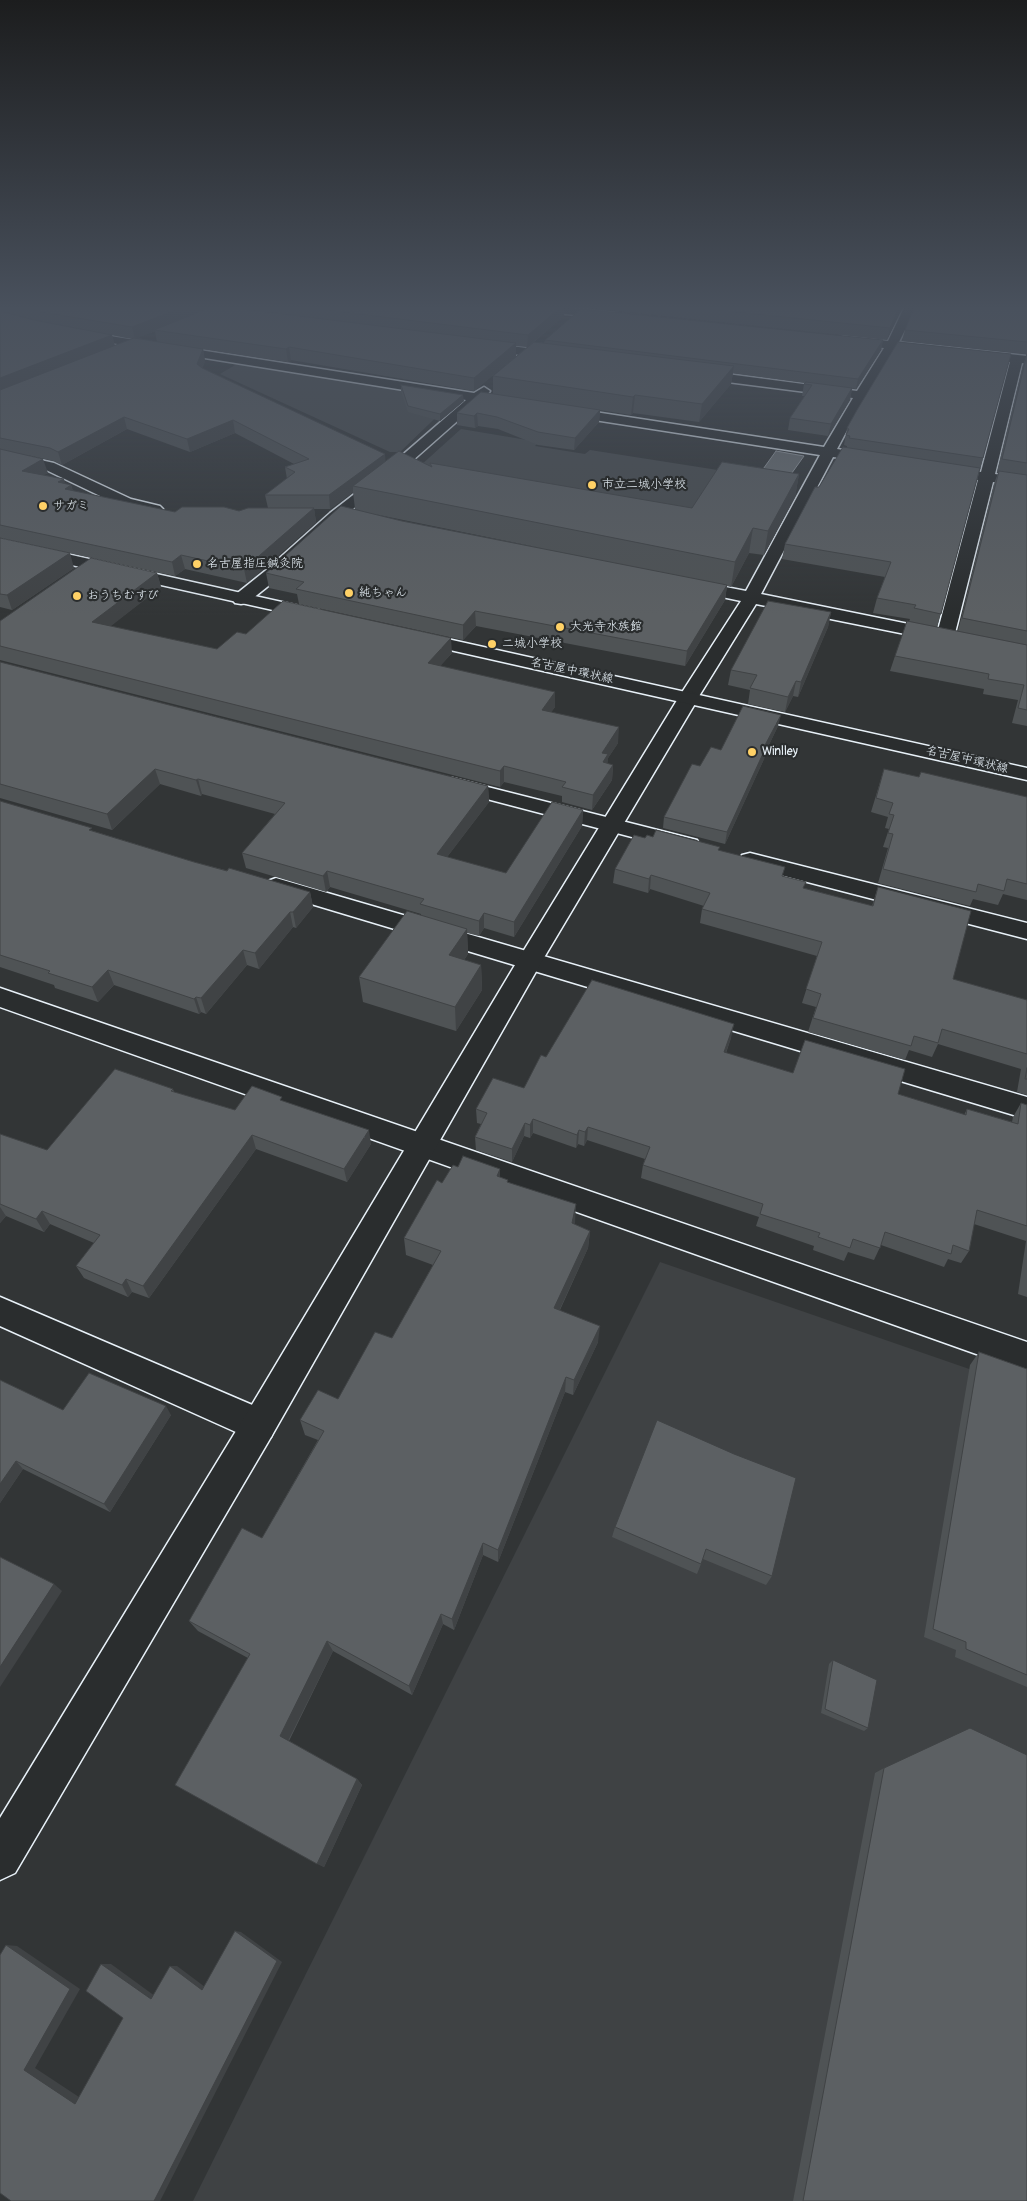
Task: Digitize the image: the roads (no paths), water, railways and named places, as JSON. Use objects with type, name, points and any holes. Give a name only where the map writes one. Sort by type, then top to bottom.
[{"type":"street","points":[[241,599],[271,575],[338,514],[401,464],[462,411]]},
{"type":"street","points":[[563,411],[885,461]]},
{"type":"street","points":[[5,1837],[258,1425],[611,825],[751,598],[852,411]]},
{"type":"street","points":[[945,637],[987,477],[1007,411]]},
{"type":"street","points":[[0,455],[49,466],[126,503],[170,512]]},
{"type":"street","points":[[385,460],[401,464]]},
{"type":"street","points":[[931,468],[1027,483]]},
{"type":"street","points":[[309,516],[338,514],[358,517]]},
{"type":"street","points":[[0,544],[329,618]]},
{"type":"street","points":[[74,577],[92,565]]},
{"type":"street","points":[[672,581],[964,641]]},
{"type":"street","name":"名古屋中環状線","points":[[397,633],[1027,774]]},
{"type":"street","points":[[430,778],[1027,931]]},
{"type":"street","points":[[255,880],[1027,1108]]},
{"type":"street","points":[[0,997],[1027,1357]]},
{"type":"street","points":[[0,1311],[258,1425]]},
{"type":"place","name":"市立二城小学校","points":[[592,485]]},
{"type":"place","name":"サガミ","points":[[43,506]]},
{"type":"place","name":"名古屋指圧鍼灸院","points":[[197,564]]},
{"type":"place","name":"純ちゃん","points":[[349,593]]},
{"type":"place","name":"おうちむすび","points":[[77,596]]},
{"type":"place","name":"大光寺水族館","points":[[560,627]]},
{"type":"place","name":"二城小学校","points":[[492,644]]},
{"type":"place","name":"Winlley","points":[[752,752]]}]
